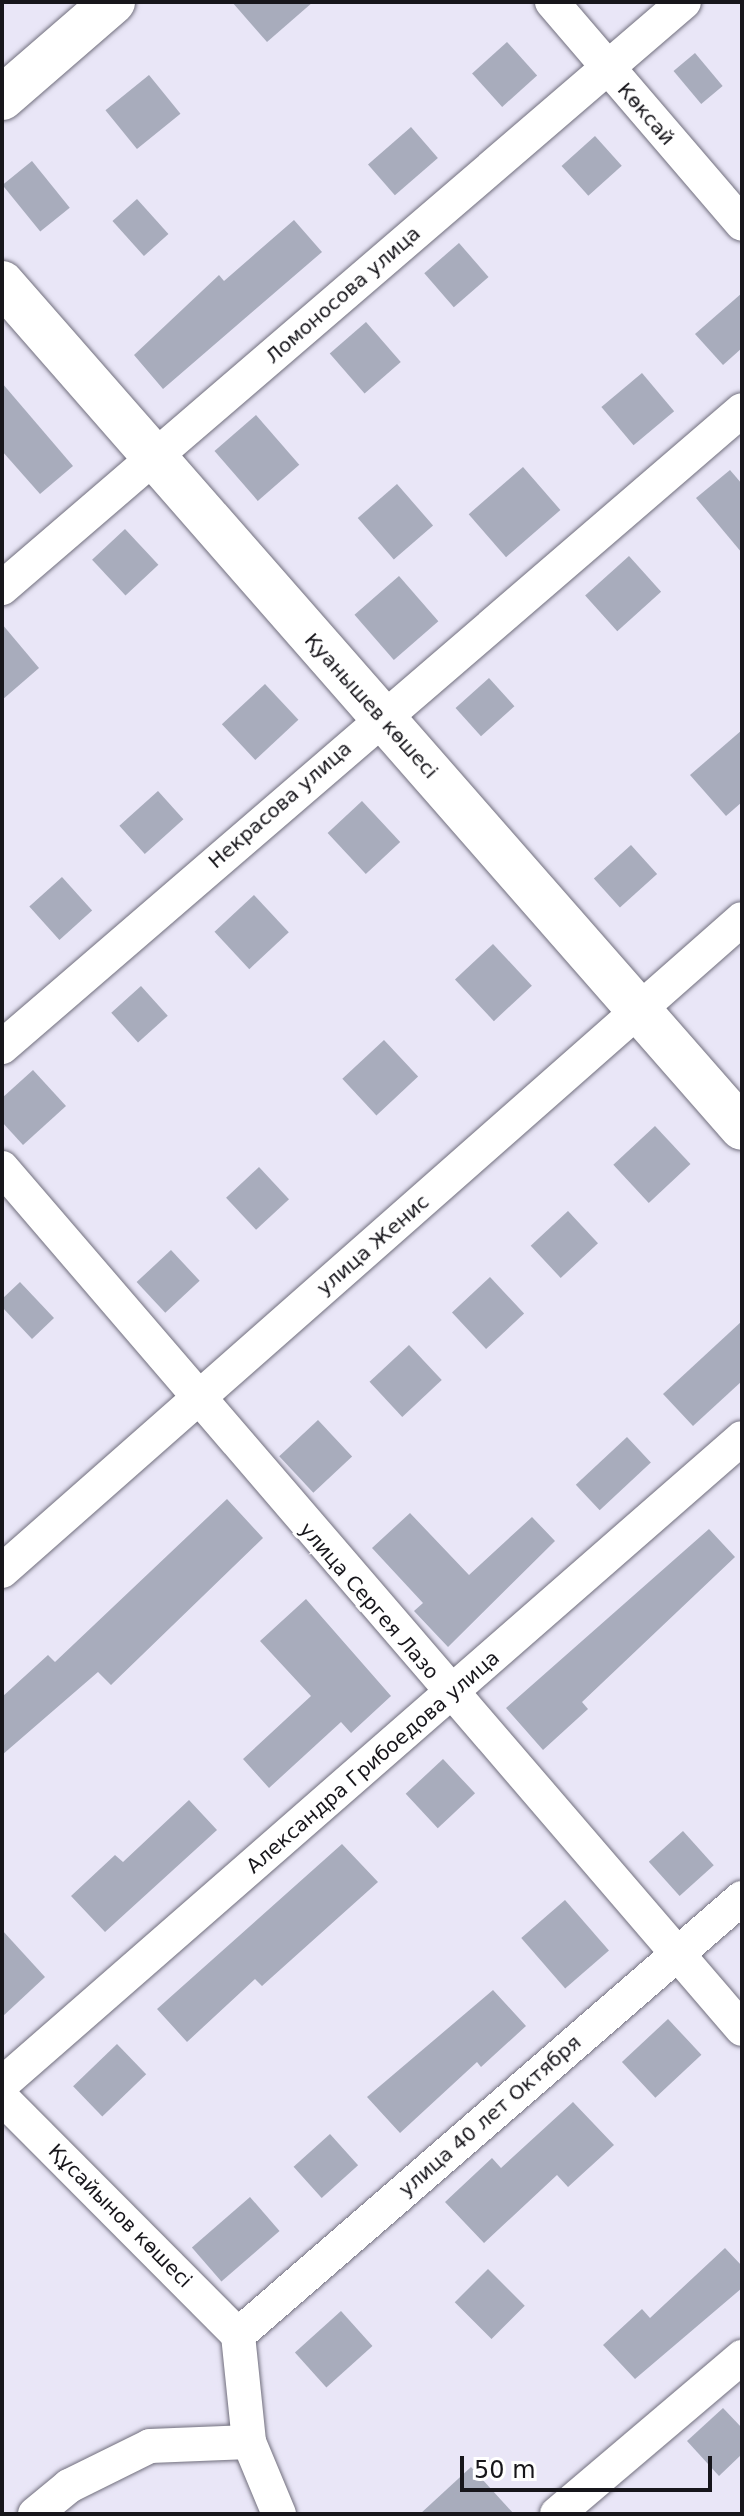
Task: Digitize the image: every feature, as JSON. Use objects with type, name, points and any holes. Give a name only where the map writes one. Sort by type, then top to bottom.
[{"type":"street","points":[[2,98],[113,2]]},
{"type":"street","name":"Көксай","points":[[552,2],[742,224]]},
{"type":"street","name":"Ломоносова улица","points":[[2,588],[684,2]]},
{"type":"street","name":"Қуанышев көшесі","points":[[2,283],[151,459],[742,1128]]},
{"type":"street","name":"Некрасова улица","points":[[2,1047],[381,717],[742,410]]},
{"type":"street","name":"улица Женис","points":[[2,1571],[742,919]]},
{"type":"street","name":"улица Сергея Лазо","points":[[2,1168],[450,1695],[742,2029]]},
{"type":"street","name":"Александра Грибоедова улица","points":[[2,2084],[742,1438]]},
{"type":"street","name":"улица 40 лет Октября","points":[[238,2335],[742,1898]]},
{"type":"street","name":"Құсайынов көшесі","points":[[2,2098],[238,2335]]},
{"type":"street","points":[[238,2335],[249,2442],[279,2514]]},
{"type":"street","points":[[557,2514],[742,2357]]},
{"type":"street","points":[[35,2514],[69,2486],[150,2446],[249,2442]]},
{"type":"building","points":[[232,2],[313,2],[267,42]]},
{"type":"building","points":[[507,42],[537,75],[502,107],[472,73]]},
{"type":"building","points":[[695,53],[723,86],[701,104],[674,71]]},
{"type":"building","points":[[149,75],[180,114],[137,149],[105,110]]},
{"type":"building","points":[[411,127],[438,158],[395,195],[368,164]]},
{"type":"building","points":[[595,136],[622,166],[588,196],[562,166]]},
{"type":"building","points":[[32,161],[70,208],[40,232],[2,185]]},
{"type":"building","points":[[137,199],[168,234],[144,256],[112,221]]},
{"type":"building","points":[[294,220],[322,252],[163,389],[134,355],[219,275],[224,281]]},
{"type":"building","points":[[459,243],[489,277],[454,307],[424,273]]},
{"type":"building","points":[[742,293],[742,348],[723,365],[695,334]]},
{"type":"building","points":[[366,322],[401,362],[365,393],[330,353]]},
{"type":"building","points":[[642,373],[674,411],[634,445],[601,407]]},
{"type":"building","points":[[2,383],[73,466],[40,494],[2,451]]},
{"type":"building","points":[[256,415],[299,465],[258,501],[214,451]]},
{"type":"building","points":[[523,467],[560,510],[506,557],[469,514]]},
{"type":"building","points":[[730,470],[742,484],[742,553],[696,498]]},
{"type":"building","points":[[397,484],[433,526],[394,560],[358,518]]},
{"type":"building","points":[[125,529],[158,565],[126,596],[92,560]]},
{"type":"building","points":[[629,556],[661,592],[617,631],[585,595]]},
{"type":"building","points":[[399,576],[438,621],[394,660],[354,615]]},
{"type":"building","points":[[2,624],[39,668],[2,700]]},
{"type":"building","points":[[489,678],[514,706],[481,736],[456,708]]},
{"type":"building","points":[[265,684],[298,720],[255,760],[222,724]]},
{"type":"building","points":[[742,730],[742,802],[726,816],[690,775]]},
{"type":"building","points":[[158,791],[183,819],[145,854],[119,826]]},
{"type":"building","points":[[362,801],[400,842],[366,874],[328,833]]},
{"type":"building","points":[[631,845],[657,874],[620,907],[594,878]]},
{"type":"building","points":[[62,877],[92,910],[59,940],[29,906]]},
{"type":"building","points":[[254,895],[289,932],[249,969],[215,932]]},
{"type":"building","points":[[493,944],[532,986],[494,1021],[455,979]]},
{"type":"building","points":[[141,986],[168,1016],[138,1042],[111,1013]]},
{"type":"building","points":[[384,1040],[418,1077],[376,1115],[342,1079]]},
{"type":"building","points":[[33,1070],[66,1106],[23,1145],[2,1122],[2,1098]]},
{"type":"building","points":[[655,1126],[690,1164],[649,1203],[613,1165]]},
{"type":"building","points":[[259,1167],[289,1199],[256,1230],[226,1198]]},
{"type":"building","points":[[568,1211],[598,1243],[561,1278],[531,1246]]},
{"type":"building","points":[[171,1250],[200,1281],[165,1313],[137,1282]]},
{"type":"building","points":[[490,1277],[524,1314],[486,1349],[452,1312]]},
{"type":"building","points":[[20,1282],[54,1318],[32,1339],[2,1307],[2,1299]]},
{"type":"building","points":[[742,1321],[742,1381],[693,1426],[663,1394]]},
{"type":"building","points":[[409,1345],[442,1380],[402,1417],[370,1382]]},
{"type":"building","points":[[318,1420],[352,1457],[313,1493],[279,1456]]},
{"type":"building","points":[[627,1437],[651,1463],[600,1510],[576,1485]]},
{"type":"building","points":[[227,1499],[263,1538],[111,1685],[98,1672],[2,1755],[2,1697],[48,1655],[55,1662]]},
{"type":"building","points":[[410,1513],[469,1575],[532,1517],[555,1541],[448,1647],[414,1611],[423,1603],[372,1548]]},
{"type":"building","points":[[709,1529],[735,1557],[582,1702],[588,1709],[543,1750],[506,1708]]},
{"type":"building","points":[[306,1599],[391,1696],[351,1733],[341,1722],[269,1788],[243,1759],[311,1696],[260,1641]]},
{"type":"building","points":[[443,1759],[475,1793],[438,1828],[406,1794]]},
{"type":"building","points":[[189,1800],[217,1830],[105,1932],[71,1896],[115,1855],[123,1862]]},
{"type":"building","points":[[683,1831],[714,1865],[680,1896],[649,1862]]},
{"type":"building","points":[[342,1844],[378,1882],[262,1986],[255,1979],[187,2042],[157,2009]]},
{"type":"building","points":[[565,1900],[609,1951],[565,1989],[521,1938]]},
{"type":"building","points":[[2,1930],[45,1977],[2,2017]]},
{"type":"building","points":[[493,1990],[526,2026],[481,2067],[477,2062],[400,2133],[367,2097]]},
{"type":"building","points":[[668,2019],[701,2055],[655,2098],[622,2062]]},
{"type":"building","points":[[117,2044],[146,2074],[102,2117],[73,2086]]},
{"type":"building","points":[[573,2102],[614,2145],[568,2187],[557,2175],[484,2243],[445,2202],[492,2158],[501,2168]]},
{"type":"building","points":[[330,2134],[358,2165],[322,2198],[294,2167]]},
{"type":"building","points":[[250,2197],[280,2231],[221,2281],[192,2248]]},
{"type":"building","points":[[725,2248],[742,2266],[742,2288],[635,2379],[603,2345],[642,2309],[650,2318]]},
{"type":"building","points":[[488,2269],[525,2306],[492,2339],[455,2302]]},
{"type":"building","points":[[341,2311],[372,2346],[326,2387],[295,2352]]},
{"type":"building","points":[[723,2408],[742,2428],[742,2454],[719,2476],[687,2441]]},
{"type":"building","points":[[471,2467],[514,2514],[420,2514]]}]
